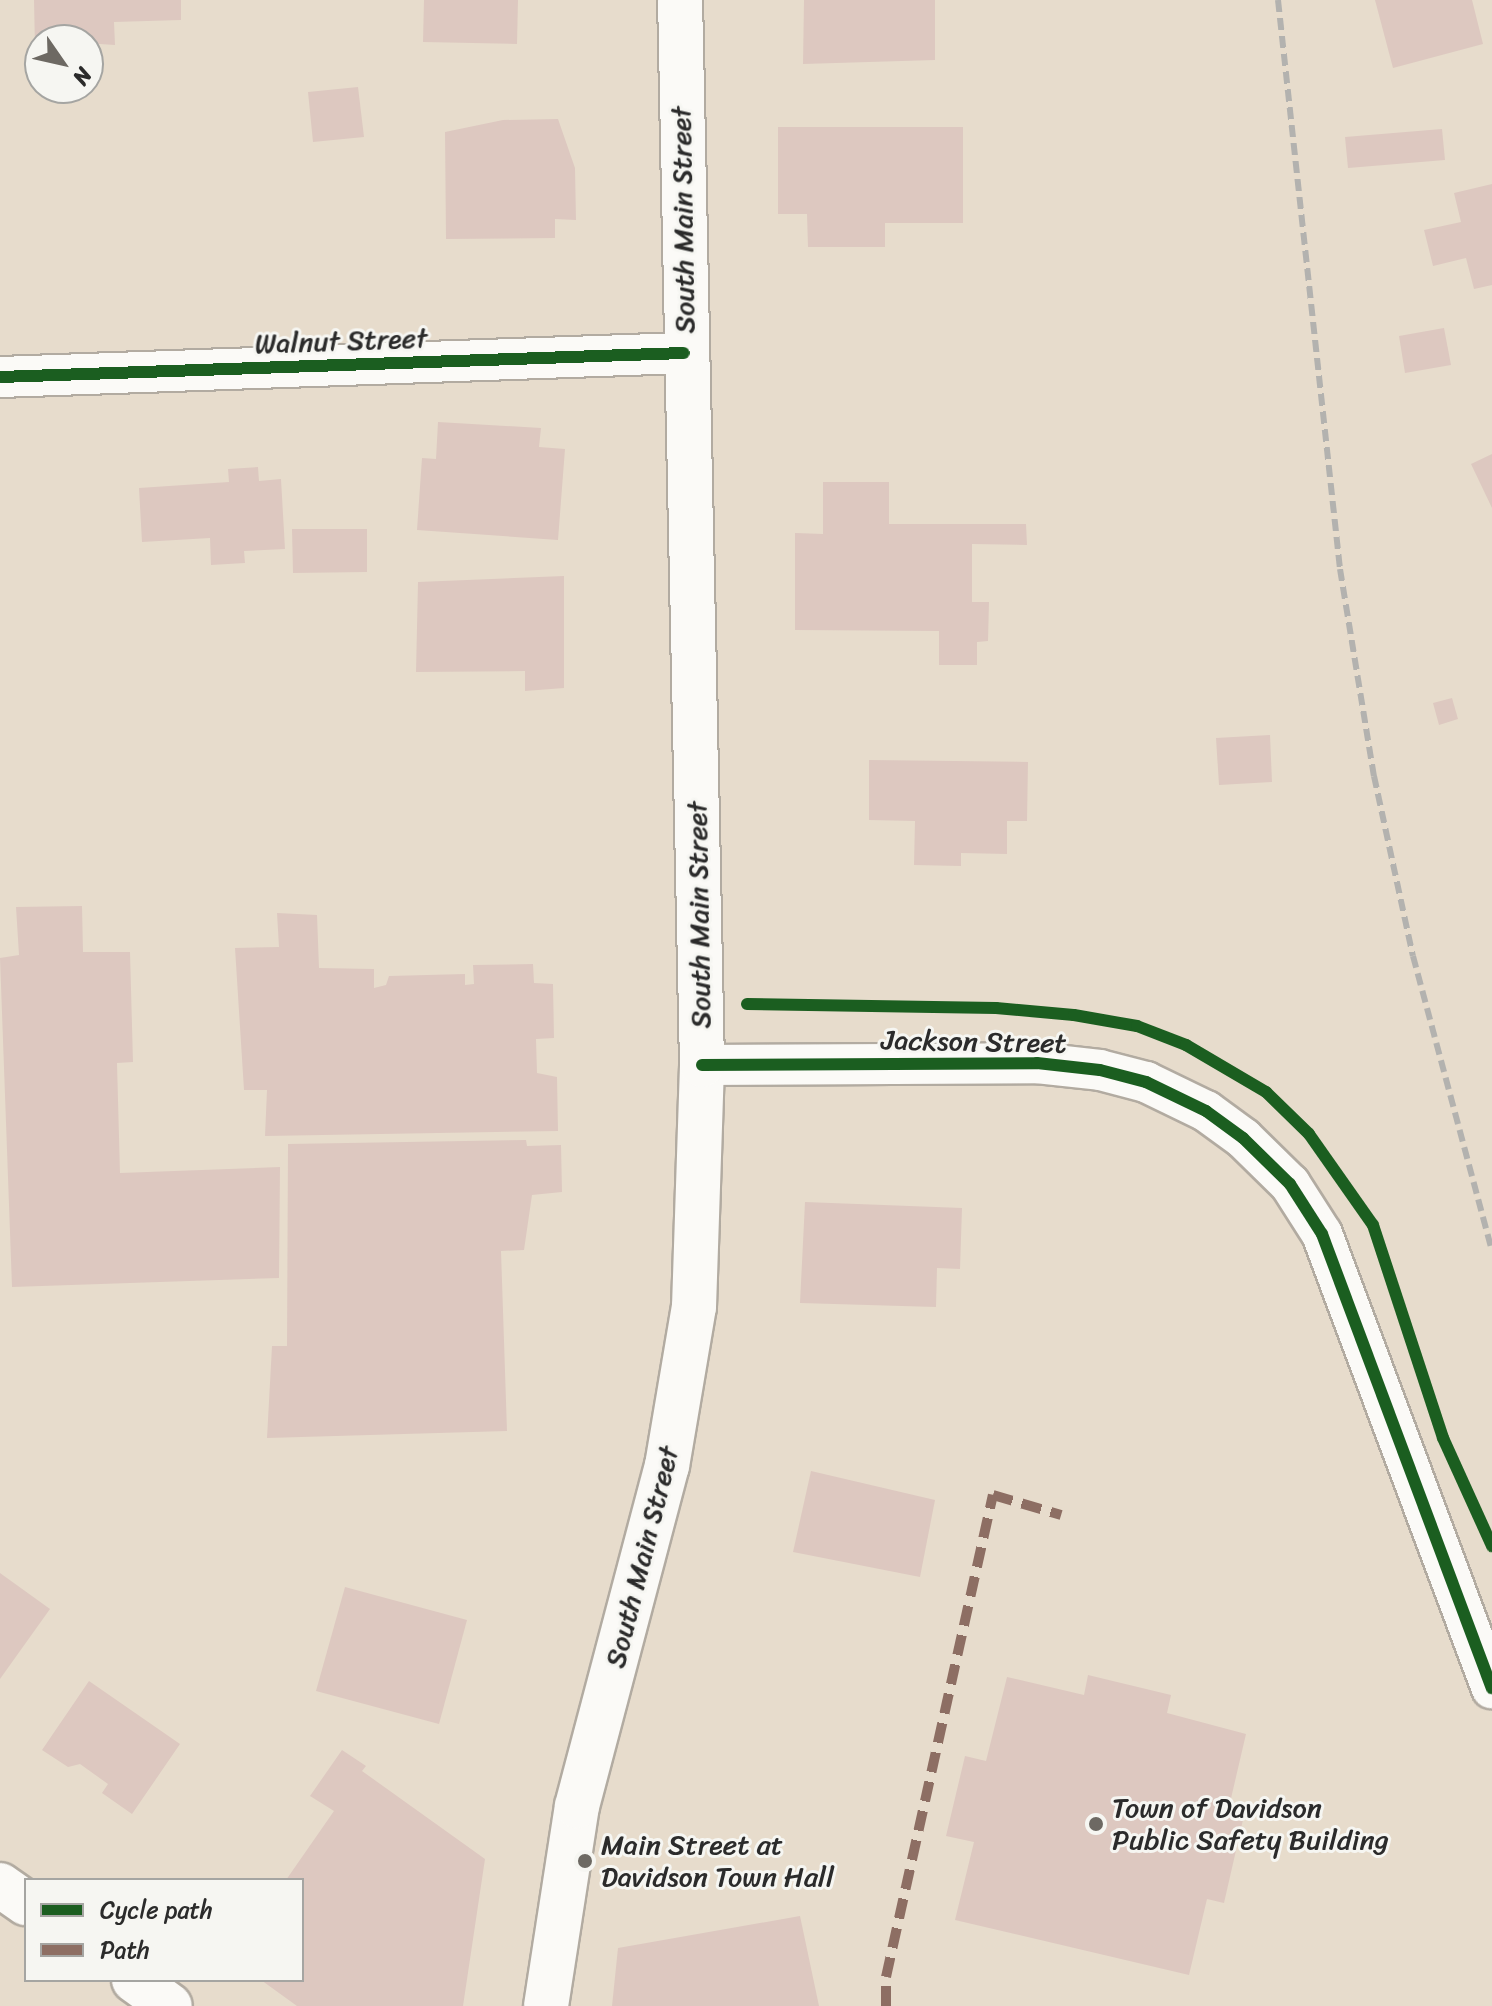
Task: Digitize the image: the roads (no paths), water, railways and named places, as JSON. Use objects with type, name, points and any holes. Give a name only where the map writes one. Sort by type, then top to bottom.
[{"type":"main road","name":"South Main Street","points":[[546,2006],[577,1806],[684,1384],[694,1307],[702,1065],[684,353],[680,0]]},
{"type":"main road","points":[[0,1885],[24,1902]]},
{"type":"main road","points":[[137,1982],[170,2006]]},
{"type":"street","name":"Walnut Street","points":[[0,377],[684,353]]},
{"type":"street","name":"Jackson Street","points":[[702,1065],[1037,1063],[1100,1070],[1158,1088],[1206,1111],[1243,1138],[1290,1184],[1322,1234],[1492,1688]]},
{"type":"railway","points":[[1278,0],[1340,569],[1374,776],[1413,956],[1492,1251]]},
{"type":"place","name":"Town of Davidson Public Safety Building","points":[[1096,1824]]},
{"type":"place","name":"Main Street at Davidson Town Hall","points":[[585,1861]]}]
